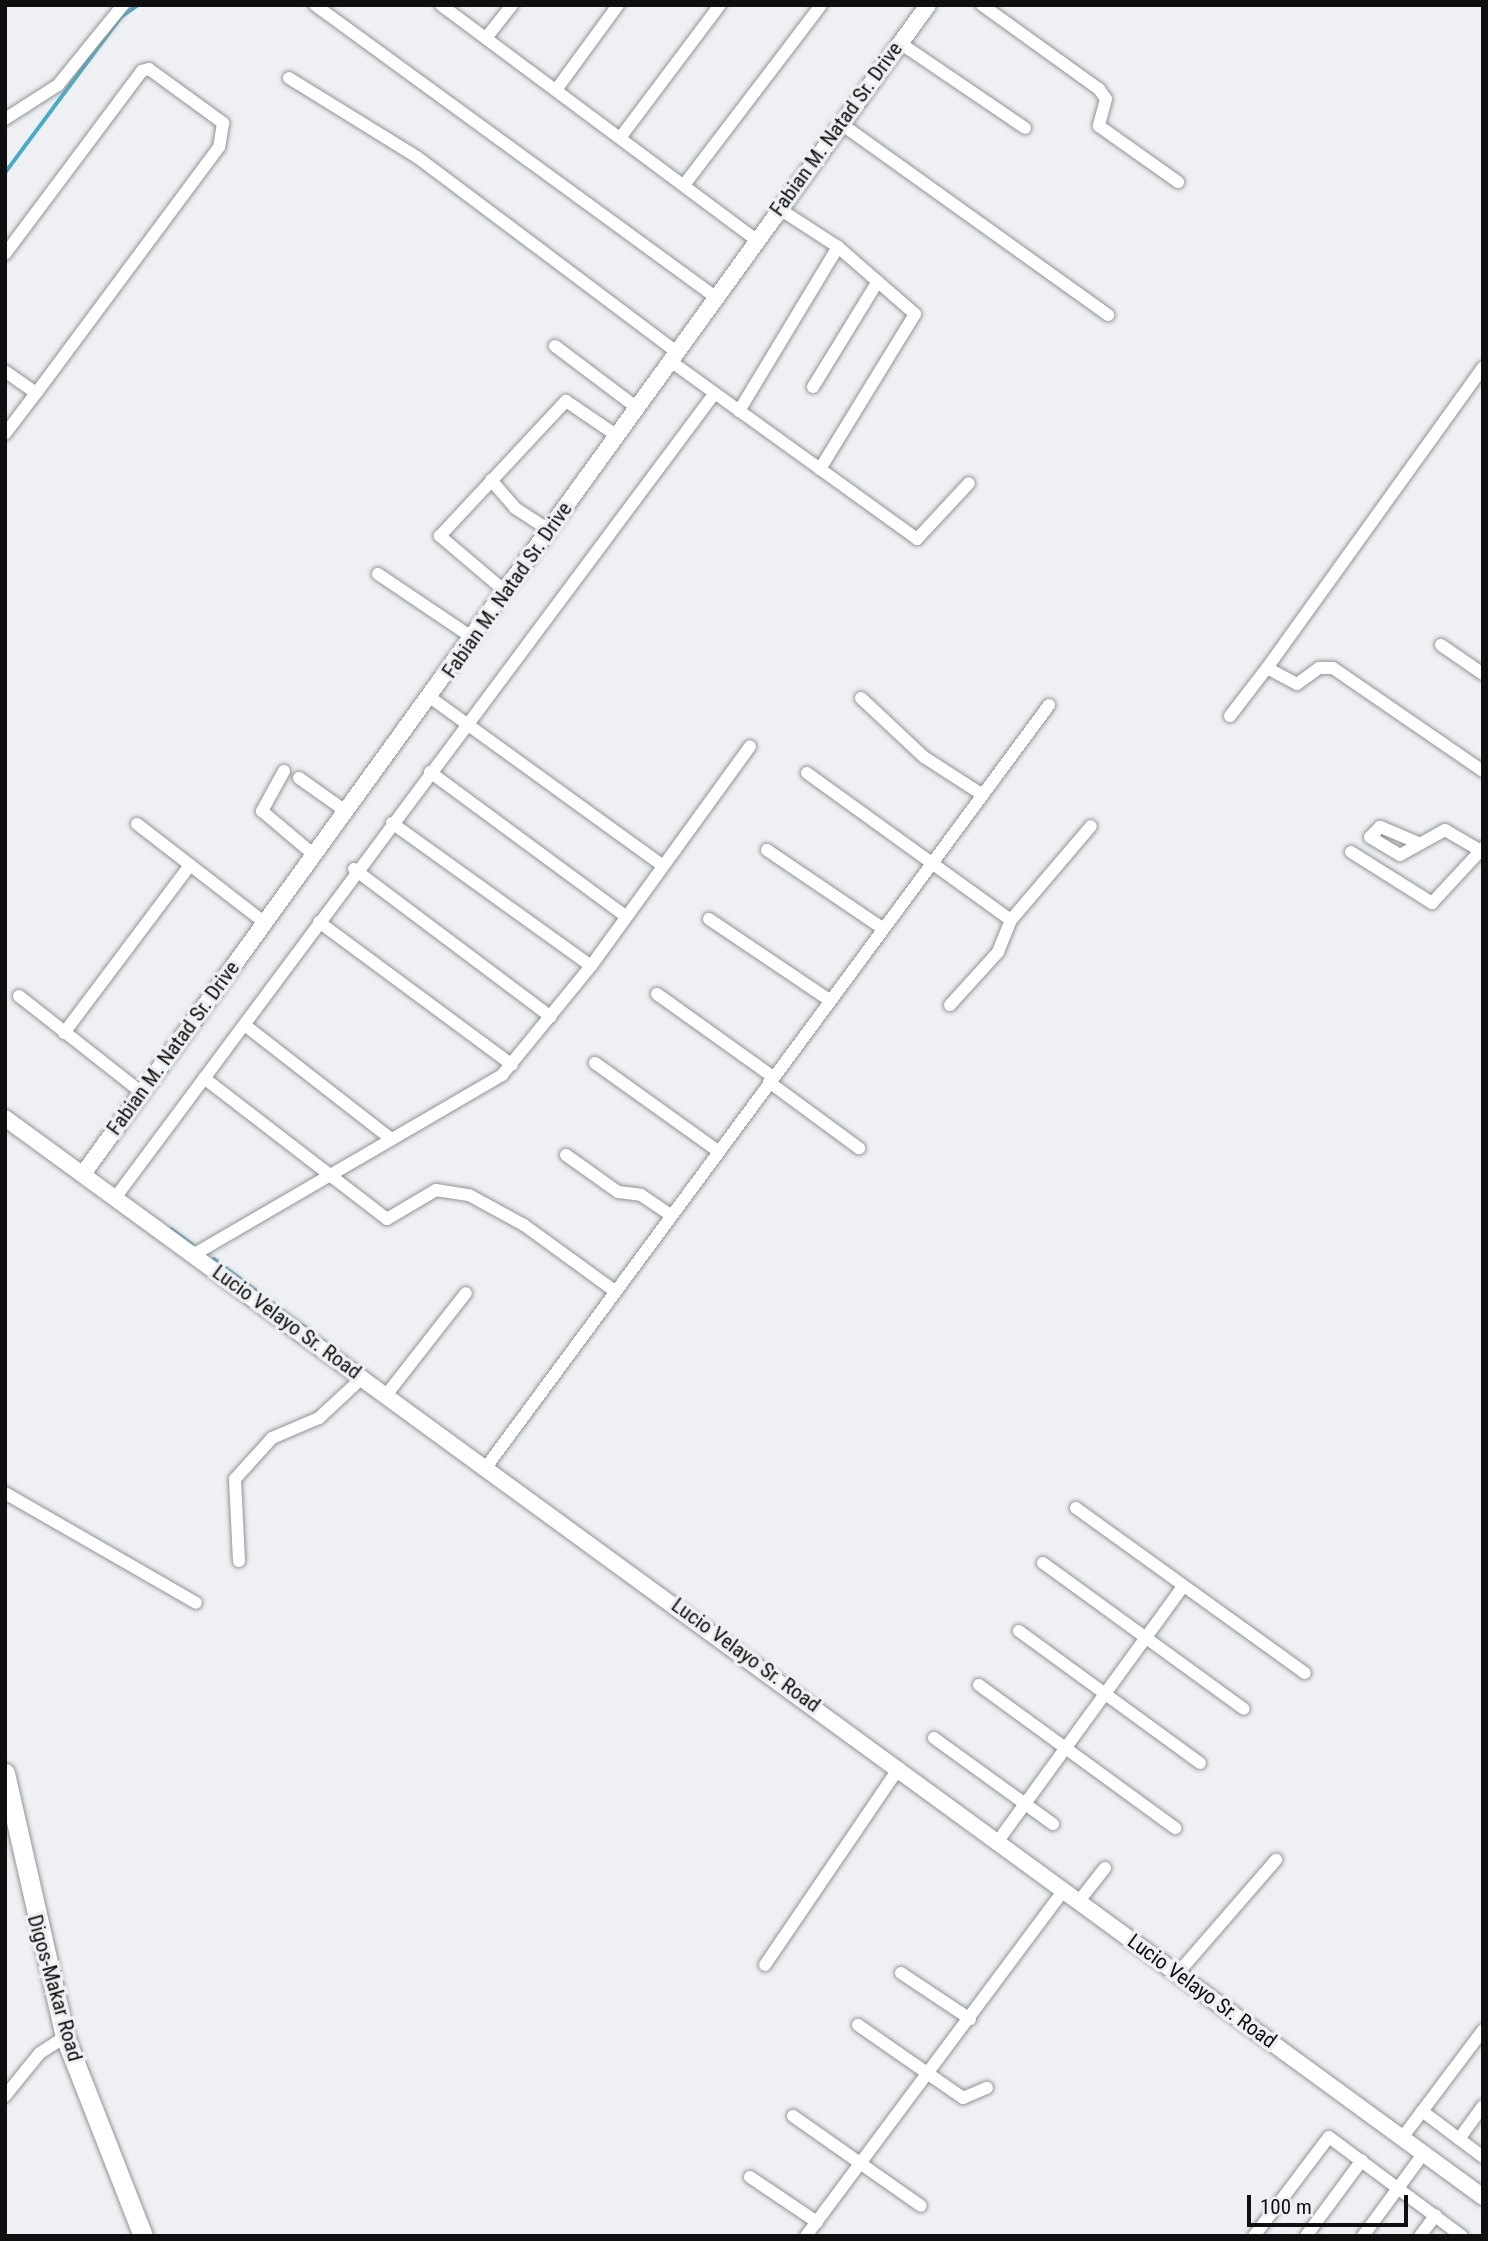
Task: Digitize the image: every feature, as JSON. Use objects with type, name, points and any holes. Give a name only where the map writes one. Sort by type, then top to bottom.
[{"type":"main road","name":"Fabian M. Natad Sr. Drive","points":[[83,1174],[264,922],[431,698],[714,296],[928,5]]},
{"type":"main road","name":"Lucio Velayo Sr. Road","points":[[5,1118],[487,1465],[1483,2197]]},
{"type":"main road","name":"Digos-Makar Road","points":[[5,1773],[65,2037],[143,2236]]},
{"type":"street","points":[[5,119],[35,106],[58,85],[122,5]]},
{"type":"street","points":[[315,5],[714,296]]},
{"type":"street","points":[[441,5],[755,239]]},
{"type":"street","points":[[486,38],[512,5]]},
{"type":"street","points":[[556,90],[618,5]]},
{"type":"street","points":[[620,138],[720,5]]},
{"type":"street","points":[[684,186],[821,5]]},
{"type":"street","points":[[982,5],[1099,89],[1106,99],[1099,126],[1178,182]]},
{"type":"street","points":[[900,43],[1025,128]]},
{"type":"street","points":[[5,254],[142,71],[149,69],[223,123],[219,147],[5,434]]},
{"type":"street","points":[[289,78],[417,157],[672,356],[714,394],[917,539],[969,483]]},
{"type":"street","points":[[840,123],[1108,315]]},
{"type":"street","points":[[778,208],[838,247],[915,314],[820,469]]},
{"type":"street","points":[[739,411],[838,247]]},
{"type":"street","points":[[813,387],[878,281]]},
{"type":"street","points":[[555,346],[636,407]]},
{"type":"street","points":[[1230,716],[1483,367]]},
{"type":"street","points":[[5,371],[36,393]]},
{"type":"street","points":[[116,1198],[204,1078],[246,1026],[354,869],[392,823],[464,723],[714,394]]},
{"type":"street","points":[[506,592],[440,538],[566,401],[616,435]]},
{"type":"street","points":[[491,480],[515,508],[549,530]]},
{"type":"street","points":[[378,573],[473,638]]},
{"type":"street","points":[[1441,645],[1483,674]]},
{"type":"street","points":[[1267,668],[1297,684],[1319,667],[1332,668],[1483,771]]},
{"type":"street","points":[[431,698],[660,864]]},
{"type":"street","points":[[861,698],[924,757],[983,795]]},
{"type":"street","points":[[487,1465],[931,861],[1049,705]]},
{"type":"street","points":[[193,1255],[512,1065],[591,966],[660,864],[750,746]]},
{"type":"street","points":[[284,771],[262,811],[314,855]]},
{"type":"street","points":[[430,772],[624,915]]},
{"type":"street","points":[[807,773],[1011,920]]},
{"type":"street","points":[[299,778],[347,812]]},
{"type":"street","points":[[392,823],[591,966]]},
{"type":"street","points":[[137,824],[264,922]]},
{"type":"street","points":[[950,1006],[998,952],[1011,920],[1037,896],[1091,826]]},
{"type":"street","points":[[1351,852],[1432,903],[1482,850],[1445,830],[1416,842]]},
{"type":"street","points":[[767,850],[882,928]]},
{"type":"street","points":[[64,1033],[190,865]]},
{"type":"street","points":[[354,869],[551,1017]]},
{"type":"street","points":[[709,919],[829,1000]]},
{"type":"street","points":[[319,922],[512,1065]]},
{"type":"street","points":[[657,994],[859,1147]]},
{"type":"street","points":[[19,996],[141,1092]]},
{"type":"street","points":[[246,1026],[391,1139]]},
{"type":"street","points":[[595,1062],[718,1151]]},
{"type":"street","points":[[204,1078],[391,1220],[436,1190],[469,1195],[524,1225],[615,1291]]},
{"type":"street","points":[[566,1155],[618,1192],[641,1195],[671,1214]]},
{"type":"street","points":[[387,1394],[466,1293]]},
{"type":"street","points":[[239,1561],[236,1477],[272,1438],[319,1418],[363,1377]]},
{"type":"street","points":[[5,1493],[196,1603]]},
{"type":"street","points":[[1076,1508],[1305,1673]]},
{"type":"street","points":[[1043,1563],[1244,1709]]},
{"type":"street","points":[[998,1841],[1102,1692],[1183,1586]]},
{"type":"street","points":[[1019,1631],[1200,1763]]},
{"type":"street","points":[[979,1685],[1175,1828]]},
{"type":"street","points":[[934,1738],[1053,1825]]},
{"type":"street","points":[[765,1965],[899,1768]]},
{"type":"street","points":[[1178,1973],[1276,1860]]},
{"type":"street","points":[[1079,1901],[1105,1868]]},
{"type":"street","points":[[806,2236],[930,2074],[1063,1890]]},
{"type":"street","points":[[901,1973],[970,2019]]},
{"type":"street","points":[[858,2025],[963,2098],[987,2088]]},
{"type":"street","points":[[1402,2138],[1483,2030]]},
{"type":"street","points":[[5,2095],[40,2053],[65,2037]]},
{"type":"street","points":[[1459,2139],[1483,2107]]},
{"type":"street","points":[[1422,2111],[1483,2157]]},
{"type":"street","points":[[793,2116],[921,2206]]},
{"type":"street","points":[[1254,2236],[1327,2137],[1399,2186],[1462,2236]]},
{"type":"street","points":[[1363,2236],[1423,2154]]},
{"type":"street","points":[[1306,2236],[1362,2160]]},
{"type":"street","points":[[750,2177],[817,2222]]},
{"type":"street","points":[[1420,2236],[1436,2215]]},
{"type":"waterway","points":[[5,173],[121,17],[138,5]]},
{"type":"waterway","points":[[171,1229],[192,1244]]},
{"type":"waterway","points":[[214,1259],[323,1341]]}]
